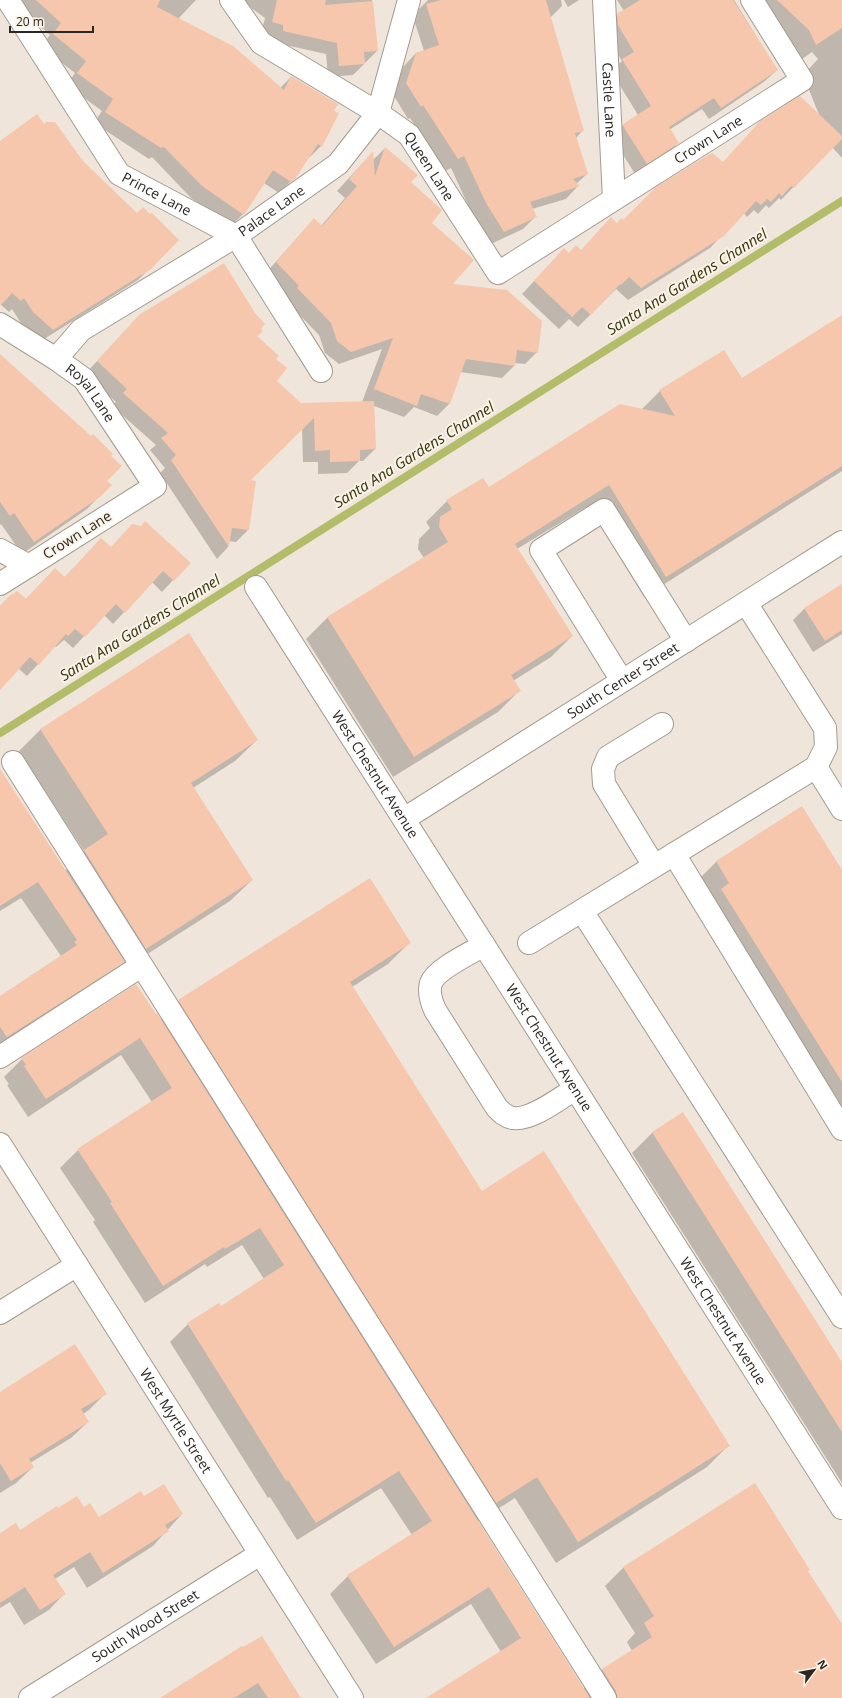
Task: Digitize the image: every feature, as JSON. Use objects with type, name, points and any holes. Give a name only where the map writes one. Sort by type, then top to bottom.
[{"type":"street","name":"Prince Lane","points":[[8,0],[119,174],[236,236]]},
{"type":"street","name":"Queen Lane","points":[[231,0],[261,44],[378,113],[409,135],[498,274],[614,199]]},
{"type":"street","name":"Palace Lane","points":[[56,359],[81,330],[236,236],[338,164],[378,113],[409,0]]},
{"type":"street","name":"Castle Lane","points":[[604,0],[614,199]]},
{"type":"street","name":"Crown Lane","points":[[614,199],[802,80],[752,0]]},
{"type":"street","points":[[236,236],[321,372]]},
{"type":"street","name":"Royal Lane","points":[[0,324],[56,359],[84,379],[155,486]]},
{"type":"street","name":"Crown Lane","points":[[0,584],[155,486]]},
{"type":"street","points":[[622,681],[541,550],[604,510],[686,641]]},
{"type":"street","name":"South Center Street","points":[[404,819],[842,542]]},
{"type":"street","points":[[0,550],[29,566]]},
{"type":"street","name":"West Chestnut Avenue","points":[[256,587],[842,1508]]},
{"type":"street","points":[[529,943],[816,767],[834,745],[825,728],[746,603]]},
{"type":"street","points":[[654,866],[604,784],[603,769],[608,757],[662,724]]},
{"type":"street","points":[[12,762],[605,1698]]},
{"type":"street","points":[[816,767],[842,809]]},
{"type":"street","points":[[674,854],[842,1129]]},
{"type":"street","points":[[582,911],[842,1317]]},
{"type":"street","points":[[484,945],[440,973],[432,982],[431,1000],[448,1029],[498,1108],[505,1116],[514,1118],[527,1117],[575,1089]]},
{"type":"street","points":[[0,1057],[141,966]]},
{"type":"street","name":"West Myrtle Street","points":[[0,1144],[352,1698]]},
{"type":"street","points":[[0,1312],[77,1265]]},
{"type":"street","name":"South Wood Street","points":[[30,1698],[260,1554]]},
{"type":"building","points":[[36,0],[160,0],[157,7],[233,46],[284,90],[291,76],[338,104],[334,111],[339,113],[322,147],[318,144],[295,179],[291,182],[273,170],[244,215],[202,186],[164,147],[161,148],[105,112],[113,99],[77,73],[86,61],[53,34],[61,23]]},
{"type":"building","points":[[277,0],[326,0],[325,5],[373,1],[378,51],[364,52],[365,64],[339,66],[337,43],[283,31],[283,25],[272,22]]},
{"type":"building","points":[[441,0],[546,0],[584,131],[575,133],[588,174],[573,179],[580,186],[530,202],[537,217],[504,232],[486,203],[464,156],[458,159],[423,105],[421,107],[406,83],[416,53],[439,45],[426,4]]},
{"type":"building","points":[[640,0],[733,0],[778,70],[721,108],[714,98],[669,127],[679,143],[647,164],[623,126],[623,124],[651,106],[622,59],[634,52],[618,25],[617,14]]},
{"type":"building","points":[[777,0],[842,0],[842,28],[816,45],[809,30]]},
{"type":"building","points":[[800,96],[842,136],[842,139],[794,188],[791,186],[782,196],[779,193],[771,202],[767,199],[761,205],[756,201],[724,236],[641,288],[629,277],[621,285],[620,284],[591,315],[582,307],[572,317],[534,281],[564,248],[569,253],[576,245],[581,250],[611,217],[617,223],[621,218],[623,220],[655,188],[712,153],[723,162],[760,121]]},
{"type":"building","points":[[37,114],[44,124],[46,122],[55,122],[83,161],[137,213],[143,207],[150,214],[152,213],[179,240],[151,269],[53,330],[33,312],[24,298],[21,301],[12,293],[0,306],[0,141]]},
{"type":"building","points":[[385,147],[418,175],[411,182],[442,210],[432,223],[474,260],[453,284],[507,290],[542,321],[538,353],[517,350],[515,366],[466,359],[450,404],[421,394],[417,406],[374,389],[393,338],[351,352],[337,341],[331,323],[297,288],[299,286],[276,262],[314,218],[322,226],[357,186],[349,179],[373,151],[375,176]]},
{"type":"building","points":[[224,263],[255,313],[265,324],[261,329],[263,331],[257,336],[279,356],[276,359],[287,368],[277,381],[301,403],[374,401],[376,449],[360,450],[360,461],[330,462],[330,450],[315,451],[314,418],[251,480],[256,481],[249,530],[232,528],[229,547],[171,460],[176,455],[161,438],[168,433],[123,393],[127,389],[97,361],[139,315]]},
{"type":"building","points":[[842,315],[842,466],[666,577],[609,485],[515,544],[573,636],[511,675],[521,691],[414,757],[327,617],[448,542],[439,527],[440,517],[452,509],[446,500],[483,478],[489,487],[620,404],[675,416],[659,390],[724,350],[742,378]]},
{"type":"building","points":[[0,354],[91,436],[93,434],[113,454],[111,456],[122,466],[107,481],[112,485],[100,497],[34,542],[14,513],[10,516],[0,502]]},
{"type":"building","points":[[145,521],[191,563],[174,581],[163,571],[125,613],[116,604],[85,637],[75,629],[68,636],[66,634],[39,665],[30,657],[0,690],[0,606],[8,597],[17,591],[26,599],[55,568],[65,577],[101,538],[111,547],[132,524],[141,526]]},
{"type":"building","points":[[842,584],[842,630],[825,641],[804,608]]},
{"type":"building","points":[[189,633],[258,740],[191,783],[253,880],[146,949],[84,850],[108,834],[40,729]]},
{"type":"building","points":[[0,769],[125,962],[7,1037],[0,1027],[0,996],[77,945],[74,942],[77,940],[38,882],[0,906]]},
{"type":"building","points":[[802,806],[842,870],[842,1082],[721,889],[729,883],[716,861]]},
{"type":"building","points":[[370,878],[411,943],[350,982],[482,1191],[544,1151],[730,1446],[578,1542],[537,1477],[496,1503],[178,1000]]},
{"type":"building","points":[[136,984],[156,1014],[157,1013],[590,1698],[426,1698],[521,1638],[489,1587],[394,1647],[347,1575],[432,1521],[399,1471],[316,1523],[288,1480],[286,1481],[187,1323],[219,1303],[221,1306],[284,1265],[260,1228],[225,1249],[224,1247],[163,1286],[110,1203],[112,1202],[77,1149],[172,1088],[140,1038],[46,1099],[24,1066],[26,1065],[21,1058]]},
{"type":"building","points":[[683,1112],[842,1362],[842,1432],[652,1132]]},
{"type":"building","points":[[75,1344],[107,1394],[81,1409],[89,1422],[29,1459],[34,1467],[11,1481],[0,1463],[0,1392]]},
{"type":"building","points":[[755,1483],[842,1624],[842,1698],[617,1698],[616,1691],[602,1669],[652,1637],[644,1623],[654,1616],[623,1567]]},
{"type":"building","points":[[164,1484],[183,1514],[165,1525],[169,1531],[103,1573],[90,1552],[53,1575],[66,1594],[40,1610],[25,1587],[0,1603],[0,1533],[16,1523],[20,1530],[57,1506],[58,1508],[77,1496],[84,1507],[90,1503],[99,1517],[141,1491],[144,1496]]},
{"type":"building","points":[[262,1636],[301,1698],[268,1698],[258,1683],[234,1698],[160,1698],[242,1646],[243,1647]]},
{"type":"waterway","name":"Santa Ana Gardens Channel","points":[[0,733],[842,201]]}]
